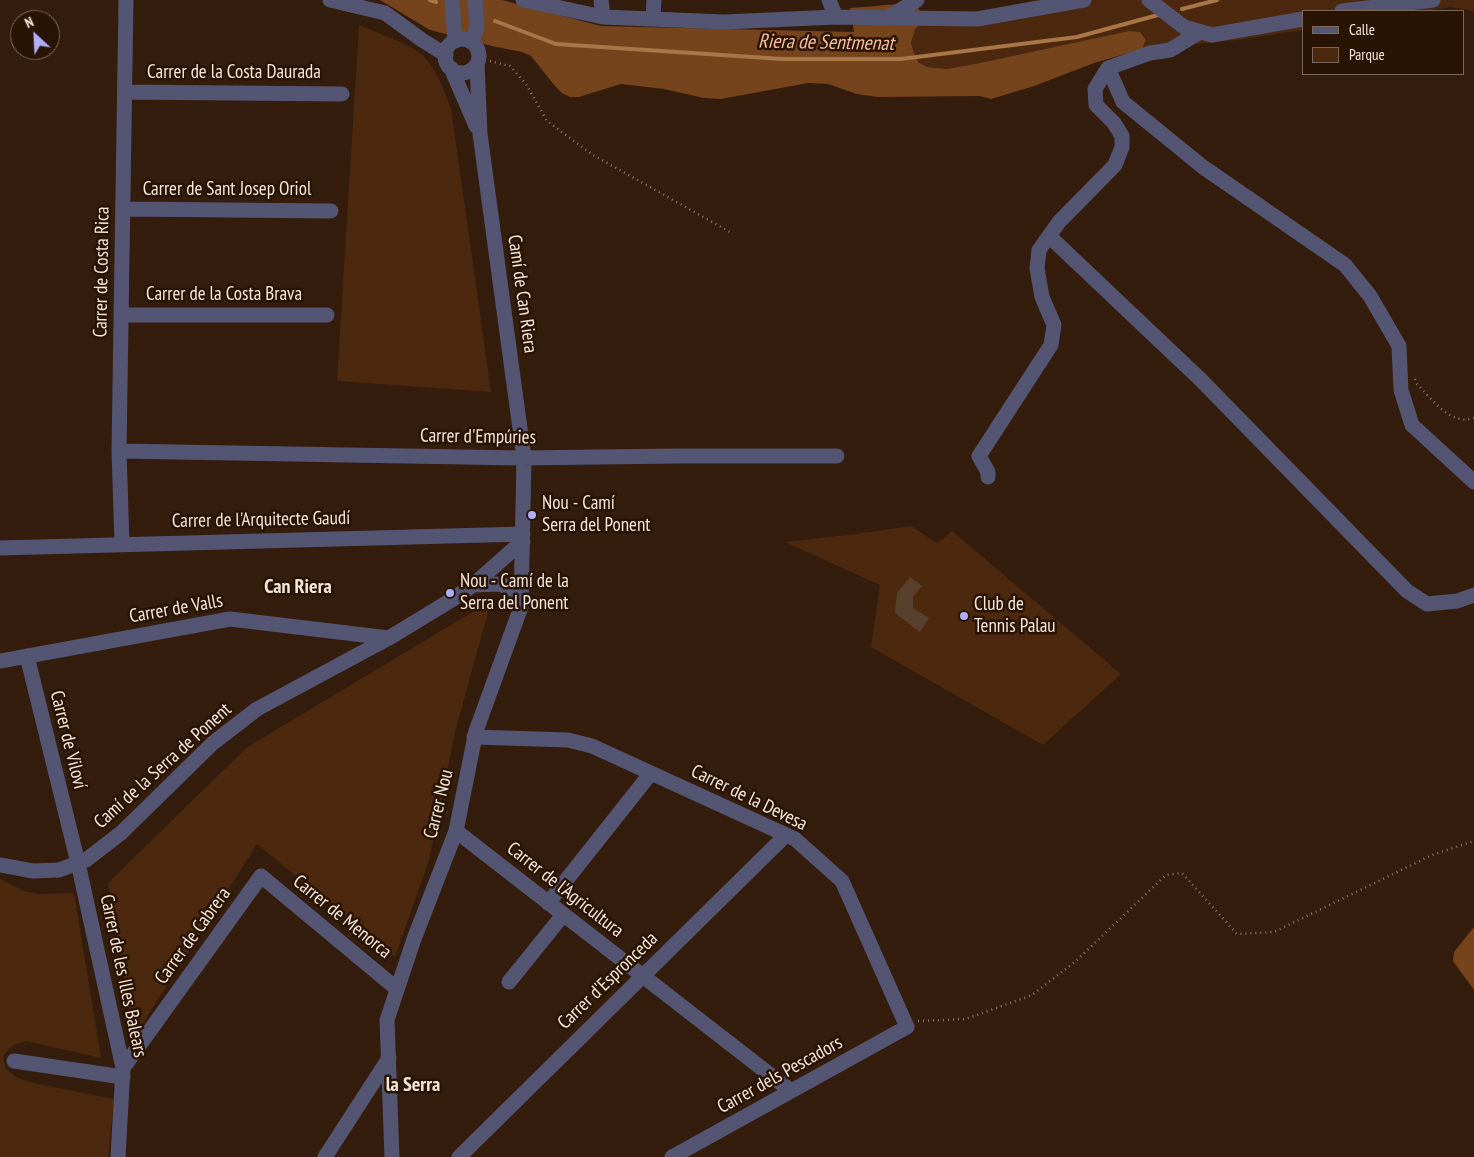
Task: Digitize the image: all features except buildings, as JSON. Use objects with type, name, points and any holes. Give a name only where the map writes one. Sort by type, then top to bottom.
[{"type":"street","name":"Carrer de Costa Rica","points":[[122,544],[120,451],[121,315],[126,0]]},
{"type":"street","points":[[330,0],[384,13],[422,40],[448,62],[460,72],[470,71],[478,61],[476,46],[472,42],[463,39],[455,41],[448,47],[448,62]]},
{"type":"street","points":[[452,0],[455,41]]},
{"type":"street","points":[[472,42],[477,27],[475,0]]},
{"type":"street","points":[[523,0],[603,17],[724,22],[836,17],[977,19],[1084,0]]},
{"type":"street","points":[[601,0],[603,17]]},
{"type":"street","points":[[654,0],[654,18]]},
{"type":"street","points":[[829,0],[836,17]]},
{"type":"street","points":[[888,18],[918,0]]},
{"type":"street","points":[[1149,0],[1184,27],[1212,35],[1302,18]]},
{"type":"street","points":[[1350,10],[1433,0]]},
{"type":"street","points":[[988,477],[988,472],[979,456],[1051,345],[1054,324],[1042,296],[1037,268],[1039,250],[1059,222],[1115,165],[1122,147],[1122,136],[1114,123],[1096,104],[1095,89],[1108,68],[1150,52],[1170,50],[1200,32]]},
{"type":"street","name":"Camí de Can Riera","points":[[478,61],[480,134],[524,458]]},
{"type":"street","name":"Camí de Can Riera","points":[[448,62],[480,134]]},
{"type":"street","points":[[1108,68],[1122,102],[1204,167],[1344,265],[1370,296],[1399,346],[1400,390],[1412,424],[1474,482]]},
{"type":"street","name":"Carrer de la Costa Daurada","points":[[125,92],[342,94]]},
{"type":"street","name":"Carrer de Sant Josep Oriol","points":[[123,209],[331,211]]},
{"type":"street","points":[[1049,236],[1201,380],[1408,591],[1428,604],[1457,601],[1474,595]]},
{"type":"street","name":"Carrer de la Costa Brava","points":[[121,315],[327,316]]},
{"type":"street","name":"Carrer d'Empúries","points":[[120,451],[524,458],[837,456]]},
{"type":"street","name":"Carrer Nou","points":[[392,1157],[387,1020],[414,939],[456,831],[474,737],[521,607],[524,458]]},
{"type":"street","name":"Carrer de l'Arquitecte Gaudí","points":[[0,548],[523,537]]},
{"type":"street","name":"Camí de la Serra de Ponent","points":[[0,865],[33,871],[58,870],[86,860],[121,833],[213,742],[257,709],[389,638],[473,585],[523,537]]},
{"type":"street","name":"Camí de la Serra de Ponent","points":[[473,585],[500,584],[514,590],[521,607]]},
{"type":"street","name":"Carrer de Valls","points":[[0,661],[230,619],[389,638]]},
{"type":"street","name":"Carrer de Viloví","points":[[27,656],[78,863]]},
{"type":"street","name":"Carrer de la Devesa","points":[[474,737],[568,740],[592,746],[795,839],[842,881],[906,1025]]},
{"type":"street","points":[[548,903],[651,773]]},
{"type":"street","name":"Carrer de l'Agricultura","points":[[456,831],[791,1091]]},
{"type":"street","name":"Carrer d'Espronceda","points":[[459,1157],[786,835]]},
{"type":"street","name":"Carrer de les Illes Balears","points":[[78,863],[123,1072],[118,1157]]},
{"type":"street","name":"Carrer de Menorca","points":[[261,876],[397,989]]},
{"type":"street","name":"Carrer de Cabrera","points":[[123,1072],[261,876]]},
{"type":"street","points":[[509,982],[563,915]]},
{"type":"street","name":"Carrer dels Pescadors","points":[[672,1157],[906,1025]]},
{"type":"street","points":[[325,1157],[389,1058]]},
{"type":"street","points":[[14,1061],[123,1072]]},
{"type":"path","points":[[478,61],[510,66],[526,84],[547,121],[593,155],[730,232]]},
{"type":"path","points":[[1414,376],[1417,384],[1444,412],[1462,420],[1474,418]]},
{"type":"path","points":[[906,1025],[916,1021],[966,1019],[1032,995],[1076,961],[1166,875],[1182,873],[1237,934],[1274,932],[1432,855],[1474,841]]},
{"type":"green space","points":[[1037,0],[1474,0],[1474,11],[1451,7],[1432,10],[1302,10],[1302,30],[1238,40],[1142,49],[1146,40],[1140,32],[1129,31],[946,69],[927,67],[918,62],[911,43],[915,29],[923,22]]},
{"type":"green space","points":[[359,25],[402,43],[424,57],[437,75],[451,109],[491,392],[337,381]]},
{"type":"green space","name":"Club de Tennis Palau","points":[[911,526],[937,543],[952,531],[1121,674],[1043,745],[871,647],[880,585],[785,542]]},
{"type":"green space","points":[[491,601],[455,732],[429,860],[395,957],[257,844],[134,1037],[108,883],[246,748]]},
{"type":"green space","points":[[0,879],[24,891],[38,894],[74,893],[101,1058],[26,1041],[12,1046],[3,1056],[6,1069],[16,1077],[29,1082],[114,1099],[108,1157],[0,1157]]},
{"type":"shaded area","points":[[380,0],[502,0],[601,26],[854,32],[850,8],[900,4],[915,7],[923,15],[923,22],[915,29],[911,43],[918,62],[927,67],[946,69],[1129,31],[1140,32],[1146,40],[1142,49],[1094,63],[1034,86],[991,99],[980,96],[878,97],[857,94],[828,84],[808,83],[721,99],[704,98],[664,89],[621,84],[579,97],[570,97],[562,93],[555,86],[531,56],[522,52],[430,30]]},
{"type":"shaded area","points":[[1474,927],[1474,990],[1453,961],[1454,952]]},
{"type":"waterway","name":"Riera de Sentmenat","points":[[430,0],[436,2]]},
{"type":"waterway","name":"Riera de Sentmenat","points":[[1182,9],[1217,0]]},
{"type":"waterway","name":"Riera de Sentmenat","points":[[495,21],[556,44],[782,59],[901,59],[1077,37],[1158,15]]},
{"type":"place","name":"Nou - Camí Serra del Ponent","points":[[532,515]]},
{"type":"place","name":"Nou - Camí de la Serra del Ponent","points":[[450,593]]},
{"type":"place","name":"Club de Tennis Palau","points":[[964,616]]},
{"type":"district","name":"Can Riera","points":[[298,587]]},
{"type":"district","name":"la Serra","points":[[413,1085]]}]
